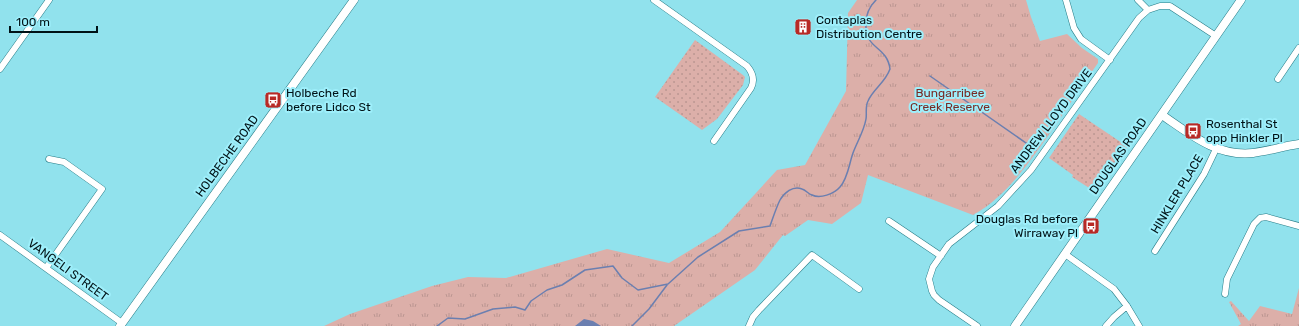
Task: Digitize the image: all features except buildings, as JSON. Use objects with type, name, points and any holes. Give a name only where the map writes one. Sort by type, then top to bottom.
[{"type":"street","points":[[0,69],[49,0]]},
{"type":"street","name":"HOLBECHE ROAD","points":[[121,325],[354,0]]},
{"type":"street","points":[[654,0],[747,66],[752,73],[753,81],[751,88],[714,141]]},
{"type":"street","points":[[1066,0],[1074,28],[1081,39],[1110,60]]},
{"type":"street","points":[[1138,0],[1148,10],[1160,6],[1170,6],[1216,36]]},
{"type":"street","name":"DOUGLAS ROAD","points":[[1015,326],[1241,0]]},
{"type":"street","name":"ANDREW LLOYD DRIVE","points":[[977,326],[940,300],[932,291],[930,279],[931,273],[940,256],[949,244],[998,206],[1031,170],[1139,18],[1148,10]]},
{"type":"street","points":[[1278,79],[1297,56],[1299,48]]},
{"type":"street","points":[[1162,115],[1199,140],[1216,148],[1232,152],[1247,153],[1299,144]]},
{"type":"street","name":"HINKLER PLACE","points":[[1156,250],[1204,174],[1216,148]]},
{"type":"street","points":[[46,268],[102,189],[64,162],[49,159]]},
{"type":"street","points":[[1225,294],[1227,279],[1254,224],[1258,219],[1266,217],[1299,226]]},
{"type":"street","points":[[889,220],[940,256]]},
{"type":"street","name":"VANGELI STREET","points":[[0,235],[121,325]]},
{"type":"street","points":[[1064,254],[1114,289],[1127,306],[1139,326]]},
{"type":"street","points":[[749,326],[753,317],[759,310],[812,255],[860,289]]},
{"type":"street","points":[[1106,326],[1114,316],[1127,306]]},
{"type":"green space","name":"Bungarribee Creek Reserve","points":[[857,0],[1026,0],[1040,41],[1067,34],[1082,48],[1098,59],[1098,63],[1037,151],[1008,187],[986,207],[973,215],[868,175],[861,203],[832,224],[808,220],[785,236],[783,235],[755,270],[674,326],[324,326],[350,314],[432,286],[468,277],[506,278],[607,249],[669,263],[720,232],[777,170],[805,165],[846,91],[848,13]]},
{"type":"green space","points":[[695,40],[745,77],[743,85],[717,119],[702,130],[655,97]]},
{"type":"green space","points":[[1079,114],[1128,147],[1097,193],[1072,177],[1073,175],[1049,158]]},
{"type":"green space","points":[[1299,288],[1299,326],[1238,326],[1241,324],[1229,302],[1231,301],[1249,321],[1260,306],[1292,314]]},
{"type":"water","points":[[584,319],[593,321],[601,326],[575,326]]},
{"type":"waterway","points":[[437,326],[448,318],[465,319],[493,309],[515,307],[525,310],[531,301],[547,290],[562,285],[585,270],[613,266],[622,278],[638,290],[668,284],[698,257],[739,231],[770,226],[780,200],[789,190],[799,188],[815,196],[827,195],[837,190],[845,179],[853,153],[864,128],[867,103],[890,69],[885,55],[872,43],[866,32],[867,14],[871,5],[876,0]]},
{"type":"waterway","points":[[930,76],[1036,150]]},
{"type":"waterway","points":[[632,326],[649,309],[667,285]]},
{"type":"place","name":"Contaplas Distribution Centre","points":[[803,27]]},
{"type":"place","name":"Holbeche Rd before Lidco St","points":[[273,100]]},
{"type":"place","name":"Rosenthal St opp Hinkler Pl","points":[[1193,131]]},
{"type":"place","name":"Douglas Rd before Wirraway Pl","points":[[1091,226]]}]
